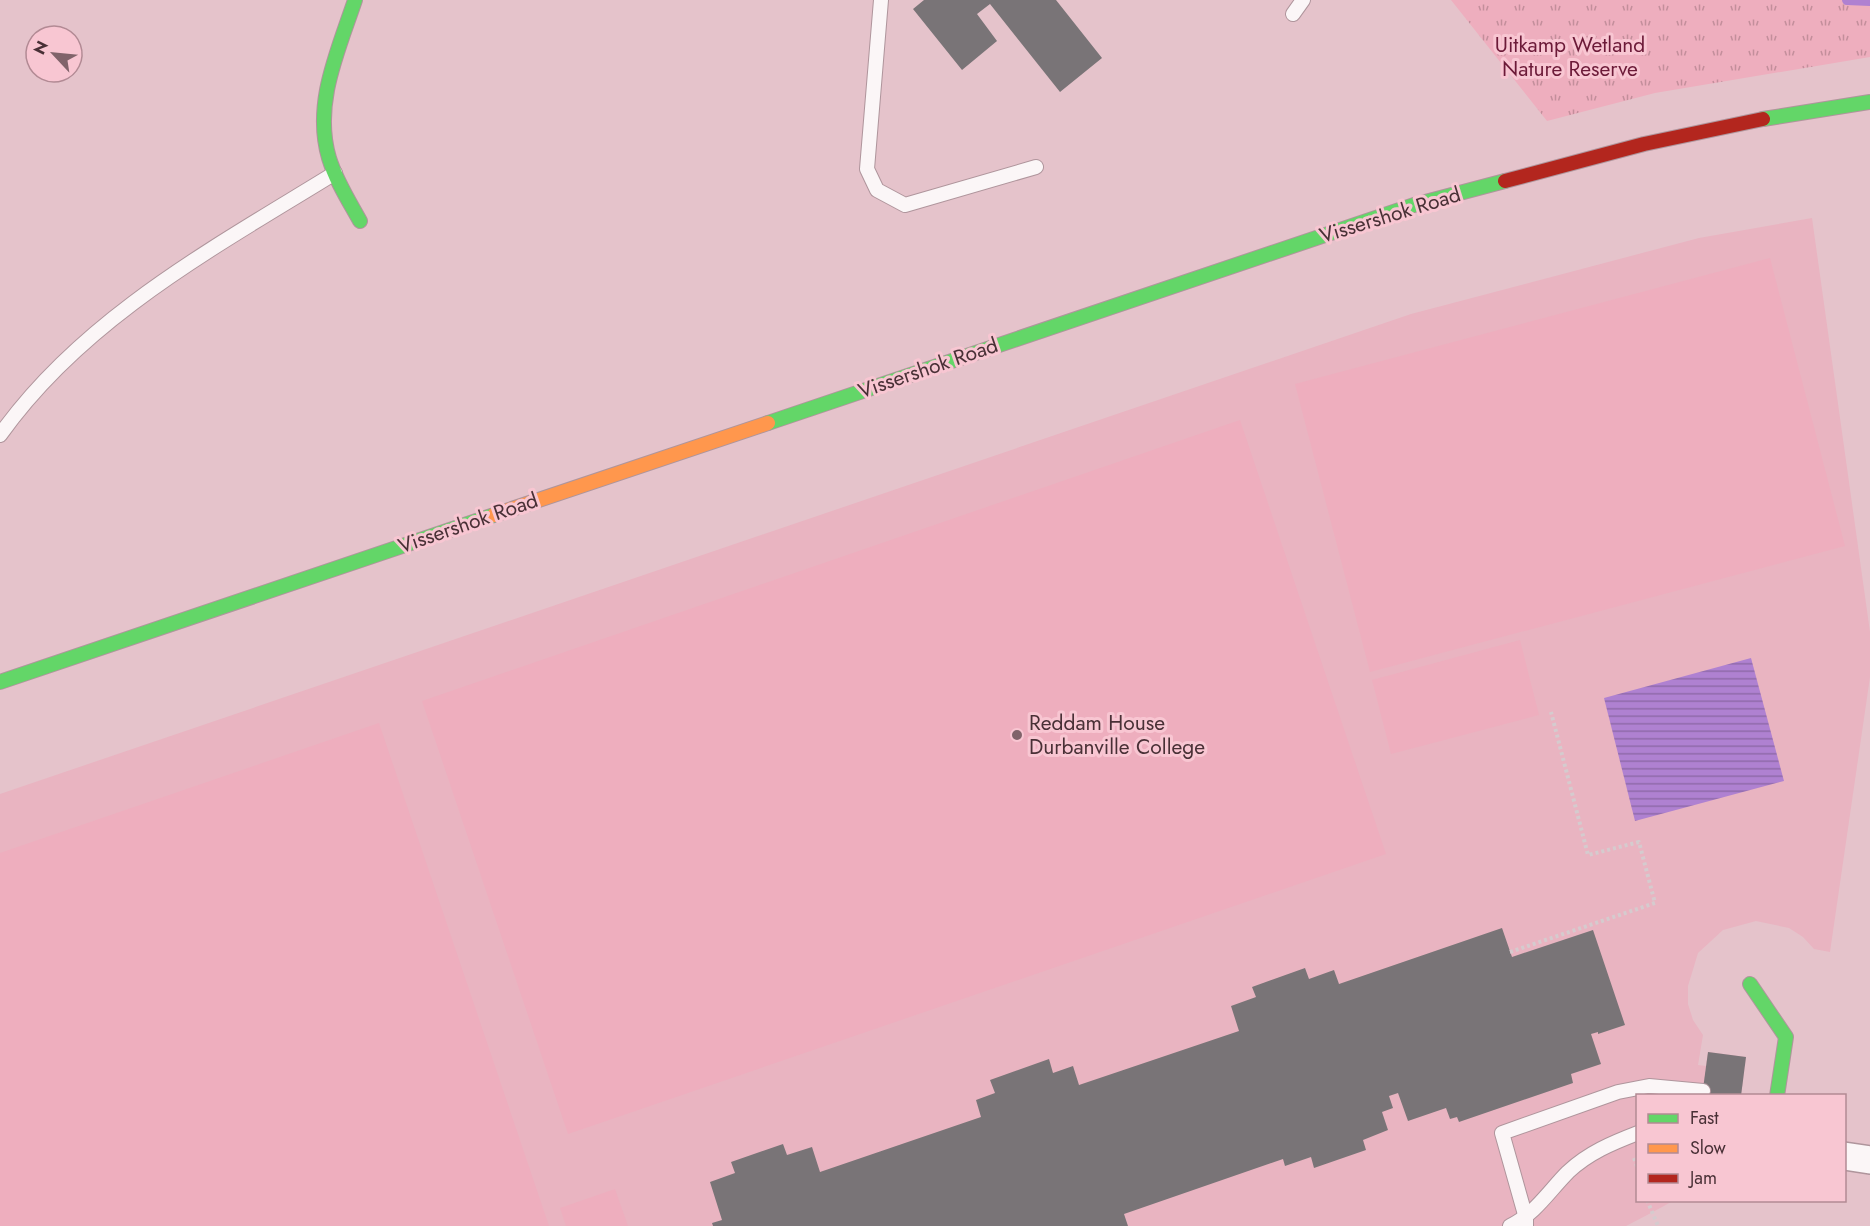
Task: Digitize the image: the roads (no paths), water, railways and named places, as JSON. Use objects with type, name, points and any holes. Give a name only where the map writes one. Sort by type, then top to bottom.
[{"type":"main road","points":[[355,0],[325,98],[324,139],[335,173],[360,221]]},
{"type":"main road","name":"Vissershok Road","points":[[0,682],[1414,205],[1644,144],[1773,117],[1870,102]]},
{"type":"main road","points":[[1750,984],[1786,1037],[1777,1094]]},
{"type":"street","points":[[1846,1156],[1870,1160]]},
{"type":"lane","points":[[881,0],[867,169],[877,190],[905,205],[1036,167]]},
{"type":"lane","points":[[1293,14],[1303,0]]},
{"type":"lane","points":[[0,435],[23,403],[66,358],[117,316],[206,253],[335,173]]},
{"type":"lane","points":[[1526,1222],[1502,1133],[1618,1092],[1703,1091]]},
{"type":"lane","points":[[1510,1226],[1526,1222],[1568,1172],[1586,1157],[1636,1134]]},
{"type":"waterway","points":[[1847,0],[1870,1]]},
{"type":"place","name":"Reddam House Durbanville College","points":[[1017,735]]},
{"type":"park label","name":"Uitkamp Wetland Nature Reserve","points":[[1570,57]]}]
